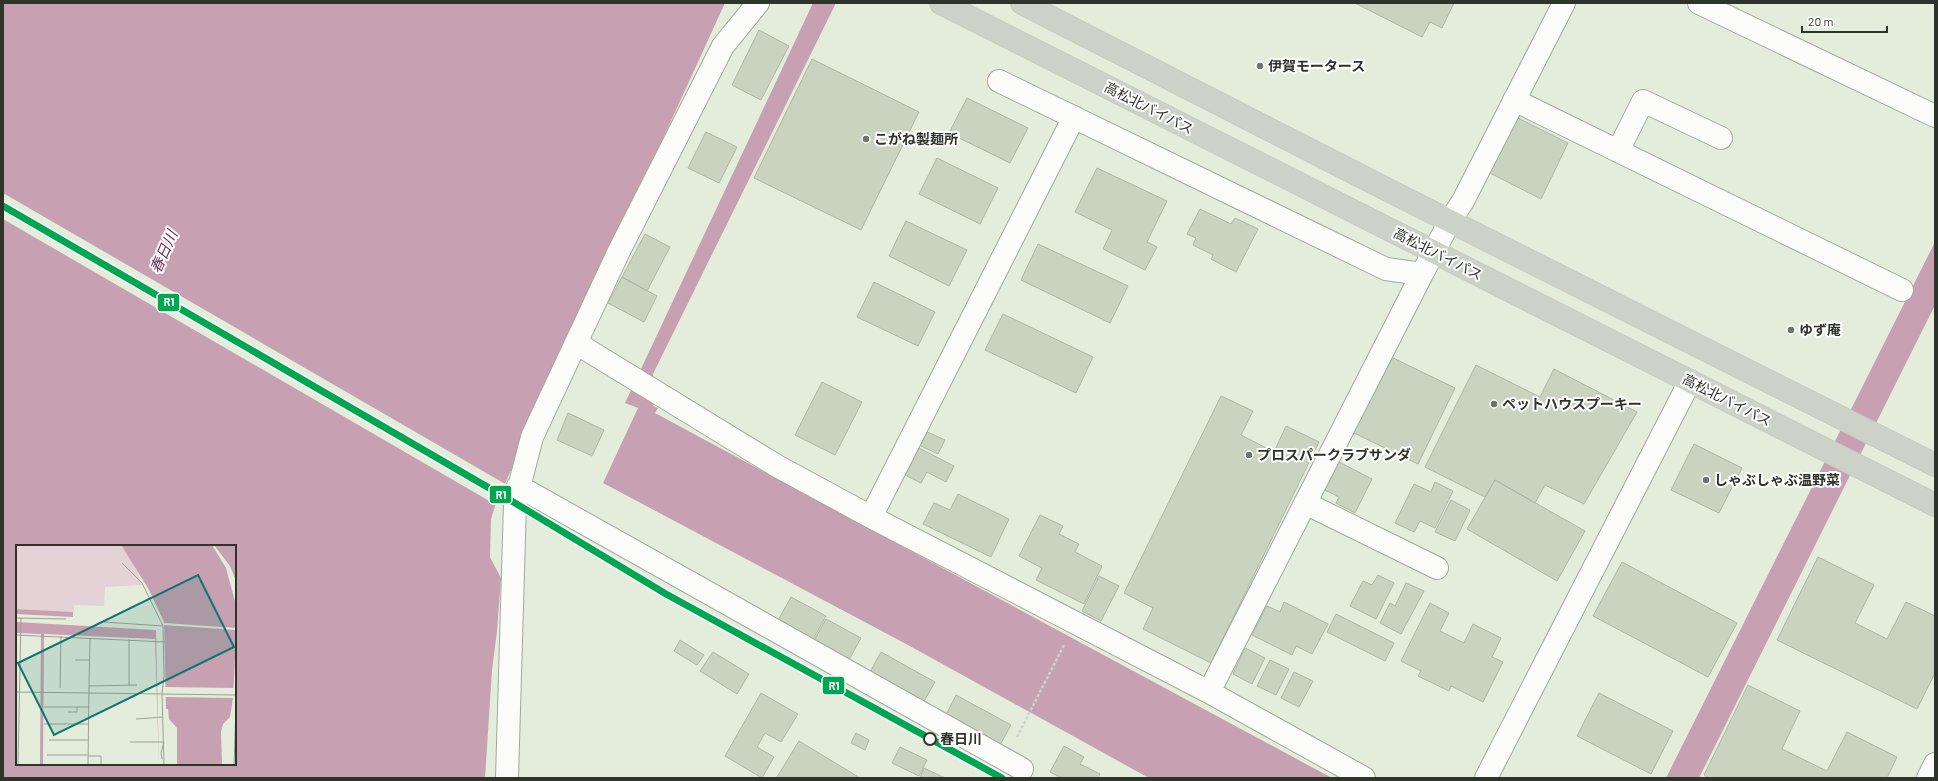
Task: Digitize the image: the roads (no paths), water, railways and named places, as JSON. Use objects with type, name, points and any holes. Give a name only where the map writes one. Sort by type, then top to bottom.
[{"type":"highway","name":"高松北バイパス","points":[[941,3],[1935,505]]},
{"type":"highway","points":[[1022,3],[1450,221],[1935,465]]},
{"type":"street","points":[[507,778],[515,503],[518,486],[532,438],[619,251],[723,46],[758,3]]},
{"type":"street","points":[[1209,692],[1422,274],[1450,221],[1463,201],[1564,3]]},
{"type":"street","points":[[1699,3],[1935,116]]},
{"type":"street","points":[[999,81],[1386,269],[1422,274]]},
{"type":"street","points":[[1514,100],[1902,290]]},
{"type":"street","points":[[1618,151],[1643,101],[1721,138]]},
{"type":"street","points":[[870,517],[1074,117]]},
{"type":"street","points":[[576,343],[657,391],[777,466],[870,517],[1209,692],[1364,778]]},
{"type":"street","points":[[1486,778],[1690,382]]},
{"type":"street","points":[[518,486],[1022,769]]},
{"type":"street","points":[[1305,502],[1437,568]]},
{"type":"street","points":[[1928,778],[1935,764]]},
{"type":"water","points":[[3,3],[725,3],[496,503],[491,519],[490,557],[501,578],[492,670],[485,778],[3,778]]},
{"type":"water","points":[[813,3],[836,3],[653,374],[655,401],[653,406],[658,408],[655,413],[1332,778],[1149,778],[908,645],[603,483],[638,408],[625,403]]},
{"type":"water","points":[[1935,242],[1935,305],[1699,778],[1666,778]]},
{"type":"place","name":"伊賀モータース","points":[[1260,66]]},
{"type":"place","name":"こがね製麺所","points":[[866,139]]},
{"type":"place","name":"ゆず庵","points":[[1791,330]]},
{"type":"place","name":"ペットハウスプーキー","points":[[1494,404]]},
{"type":"place","name":"プロスパークラブサンダ","points":[[1249,455]]},
{"type":"place","name":"しゃぶしゃぶ温野菜","points":[[1706,480]]},
{"type":"place","name":"春日川","points":[[930,739]]}]
